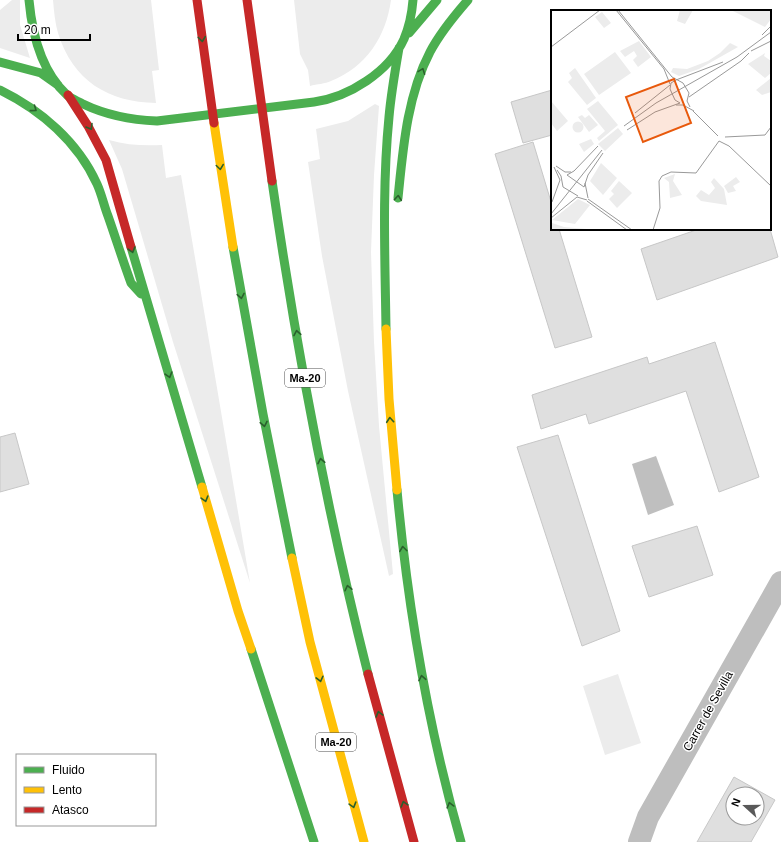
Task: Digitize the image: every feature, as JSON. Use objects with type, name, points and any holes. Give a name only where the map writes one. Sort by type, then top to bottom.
[{"type":"main road","points":[[30,0],[33,30],[41,54],[49,70],[68,95],[98,141],[106,160],[238,611],[314,842]]},
{"type":"main road","name":"Ma-20","points":[[197,0],[240,291],[285,525],[310,641],[340,758],[364,842]]},
{"type":"main road","name":"Ma-20","points":[[247,0],[277,219],[313,424],[359,636],[388,752],[414,842]]},
{"type":"main road","points":[[404,39],[410,20],[413,0]]},
{"type":"main road","points":[[68,95],[94,108],[128,119],[157,120],[308,103],[332,98],[352,90],[369,79],[384,66],[399,48],[404,39],[437,0]]},
{"type":"main road","points":[[397,205],[407,128],[422,71],[431,50],[444,29],[468,0]]},
{"type":"main road","points":[[399,48],[392,88],[386,162],[385,280],[390,413],[395,477],[415,645],[438,758],[461,842]]},
{"type":"main road","points":[[0,62],[41,73],[59,85]]},
{"type":"main road","points":[[0,90],[16,98],[39,114],[62,134],[83,159],[97,184],[131,283],[147,301]]},
{"type":"main road","points":[[386,335],[394,243]]},
{"type":"street","name":"Carrer de Sevilla","points":[[639,842],[648,817],[781,582]]},
{"type":"shaded area","points":[[12,0],[20,0],[20,25],[30,58],[0,48],[0,10]]},
{"type":"shaded area","points":[[53,0],[151,0],[159,70],[152,71],[156,103],[139,102],[108,93],[95,86],[83,76],[73,64],[58,33]]},
{"type":"shaded area","points":[[294,0],[391,0],[388,14],[379,38],[364,59],[354,68],[329,82],[310,86],[308,70],[300,54]]},
{"type":"shaded area","points":[[375,104],[379,106],[374,175],[371,252],[379,426],[393,574],[389,576],[348,391],[322,256],[308,162],[320,159],[316,129],[348,121]]},
{"type":"shaded area","points":[[109,140],[135,145],[162,145],[166,178],[181,175],[250,583],[173,342],[122,169]]},
{"type":"shaded area","points":[[656,456],[674,505],[648,515],[632,464]]},
{"type":"shaded area","points":[[618,674],[641,743],[605,755],[583,686]]},
{"type":"building","points":[[551,90],[551,135],[523,143],[511,102]]},
{"type":"building","points":[[533,142],[551,202],[551,230],[559,230],[592,337],[555,348],[495,154]]},
{"type":"building","points":[[696,230],[770,230],[778,257],[657,300],[641,249]]},
{"type":"building","points":[[715,342],[759,477],[719,492],[686,391],[589,424],[586,414],[541,429],[532,395],[647,357],[649,364]]},
{"type":"building","points":[[15,433],[29,484],[0,492],[0,437]]},
{"type":"building","points":[[558,435],[620,631],[582,646],[517,447]]},
{"type":"building","points":[[697,526],[713,575],[649,597],[632,546]]},
{"type":"building","points":[[734,777],[750,786],[729,786]]},
{"type":"building","points":[[725,793],[725,826],[760,826],[751,842],[697,842]]},
{"type":"building","points":[[765,794],[775,800],[765,818]]},
{"type":"traffic: fast","points":[[29,0],[30,13],[39,51],[51,75],[67,95],[92,108],[110,114],[128,118],[157,121],[314,102],[341,95],[354,89],[378,72],[389,62],[397,51],[407,30],[413,0]]},
{"type":"traffic: fast","points":[[409,33],[437,0]]},
{"type":"traffic: fast","points":[[398,198],[407,123],[416,86],[422,69],[438,38],[468,0]]},
{"type":"traffic: fast","points":[[386,329],[384,223],[385,170],[390,108],[399,48]]},
{"type":"traffic: fast","points":[[0,62],[41,73],[58,85]]},
{"type":"traffic: fast","points":[[0,90],[30,107],[44,117],[80,154],[99,188],[131,283],[141,294]]},
{"type":"traffic: fast","points":[[272,181],[291,305],[326,491],[368,674]]},
{"type":"traffic: fast","points":[[131,247],[202,487]]},
{"type":"traffic: fast","points":[[233,247],[263,414],[292,558]]},
{"type":"traffic: fast","points":[[397,490],[407,579],[421,668],[449,799],[461,842]]},
{"type":"traffic: fast","points":[[251,649],[314,842]]},
{"type":"traffic: slow","points":[[214,123],[233,247]]},
{"type":"traffic: slow","points":[[386,329],[389,399],[397,490]]},
{"type":"traffic: slow","points":[[202,487],[238,611],[251,649]]},
{"type":"traffic: slow","points":[[292,558],[310,642],[364,842]]},
{"type":"traffic: jam","points":[[197,0],[214,123]]},
{"type":"traffic: jam","points":[[247,0],[272,181]]},
{"type":"traffic: jam","points":[[68,95],[88,126],[106,160],[131,247]]},
{"type":"traffic: jam","points":[[368,674],[414,842]]}]
